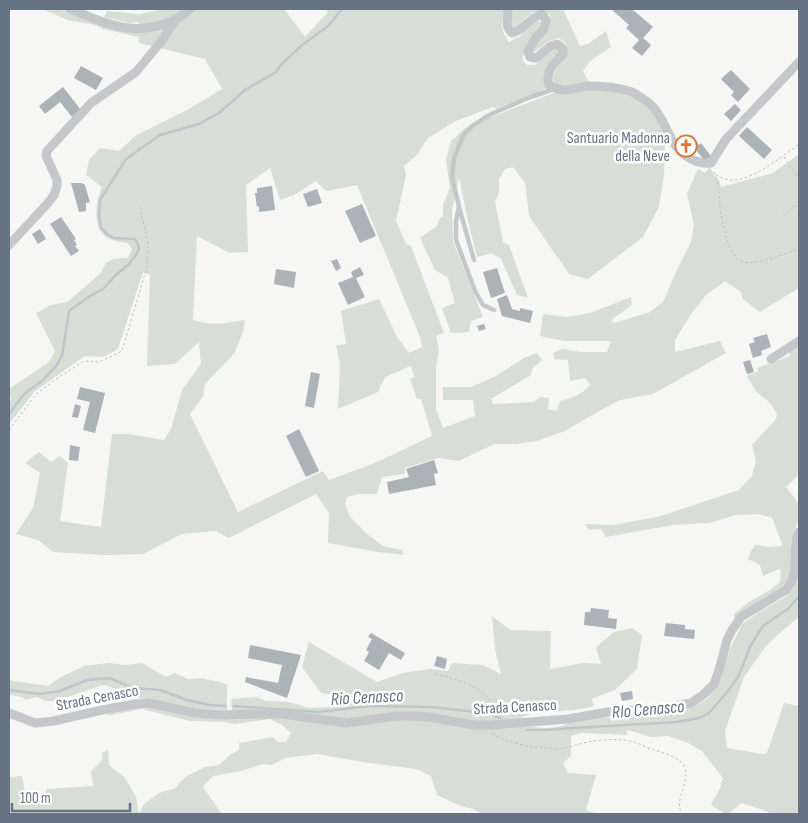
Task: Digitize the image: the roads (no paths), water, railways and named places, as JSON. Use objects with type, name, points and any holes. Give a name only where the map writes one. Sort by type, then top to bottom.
[{"type":"street","points":[[70,9],[129,28],[167,24],[190,9]]},
{"type":"street","points":[[507,9],[509,14],[506,22],[508,29],[512,33],[517,32],[536,16],[542,14],[546,20],[544,29],[536,37],[528,52],[530,57],[536,58],[551,46],[557,44],[562,49],[562,54],[552,67],[547,79],[549,85],[564,90],[590,86],[633,92],[655,108],[675,146],[690,159],[700,163],[711,164],[726,139],[799,62]]},
{"type":"street","points":[[9,245],[54,194],[57,186],[46,156],[48,151],[91,103],[136,72],[160,43],[176,19]]},
{"type":"street","points":[[771,359],[799,341]]},
{"type":"street","name":"Strada Cenasco","points":[[9,713],[35,723],[149,703],[224,716],[282,714],[347,723],[396,716],[412,716],[479,725],[568,719],[608,712],[672,707],[691,703],[714,684],[727,640],[741,617],[786,590],[791,584],[796,565],[794,552],[799,532]]},
{"type":"lane","points":[[474,260],[452,178],[454,158],[463,136],[471,127],[489,115],[556,88]]},
{"type":"lane","points":[[459,206],[456,222],[456,240],[475,291],[483,305],[494,310]]},
{"type":"waterway","points":[[9,414],[24,394],[43,380],[56,366],[62,356],[69,311],[103,289],[128,265],[139,249],[135,239],[114,238],[107,234],[101,228],[99,215],[100,200],[126,159],[160,135],[199,124],[219,113],[245,90],[276,72],[302,45],[327,27],[342,9]]},
{"type":"waterway","name":"RIo Cenasco","points":[[527,730],[677,722],[699,718],[709,713],[729,690],[738,677],[751,645],[763,626],[789,608],[799,596]]},
{"type":"waterway","name":"Rio Cenasco","points":[[9,690],[40,694],[60,691],[87,680],[109,678],[133,688],[160,690],[187,700],[225,706]]},
{"type":"waterway","name":"Rio Cenasco","points":[[234,706],[319,712],[369,706],[430,707],[486,713],[500,718]]},
{"type":"place","name":"Santuario Madonna della Neve","points":[[686,146]]}]
